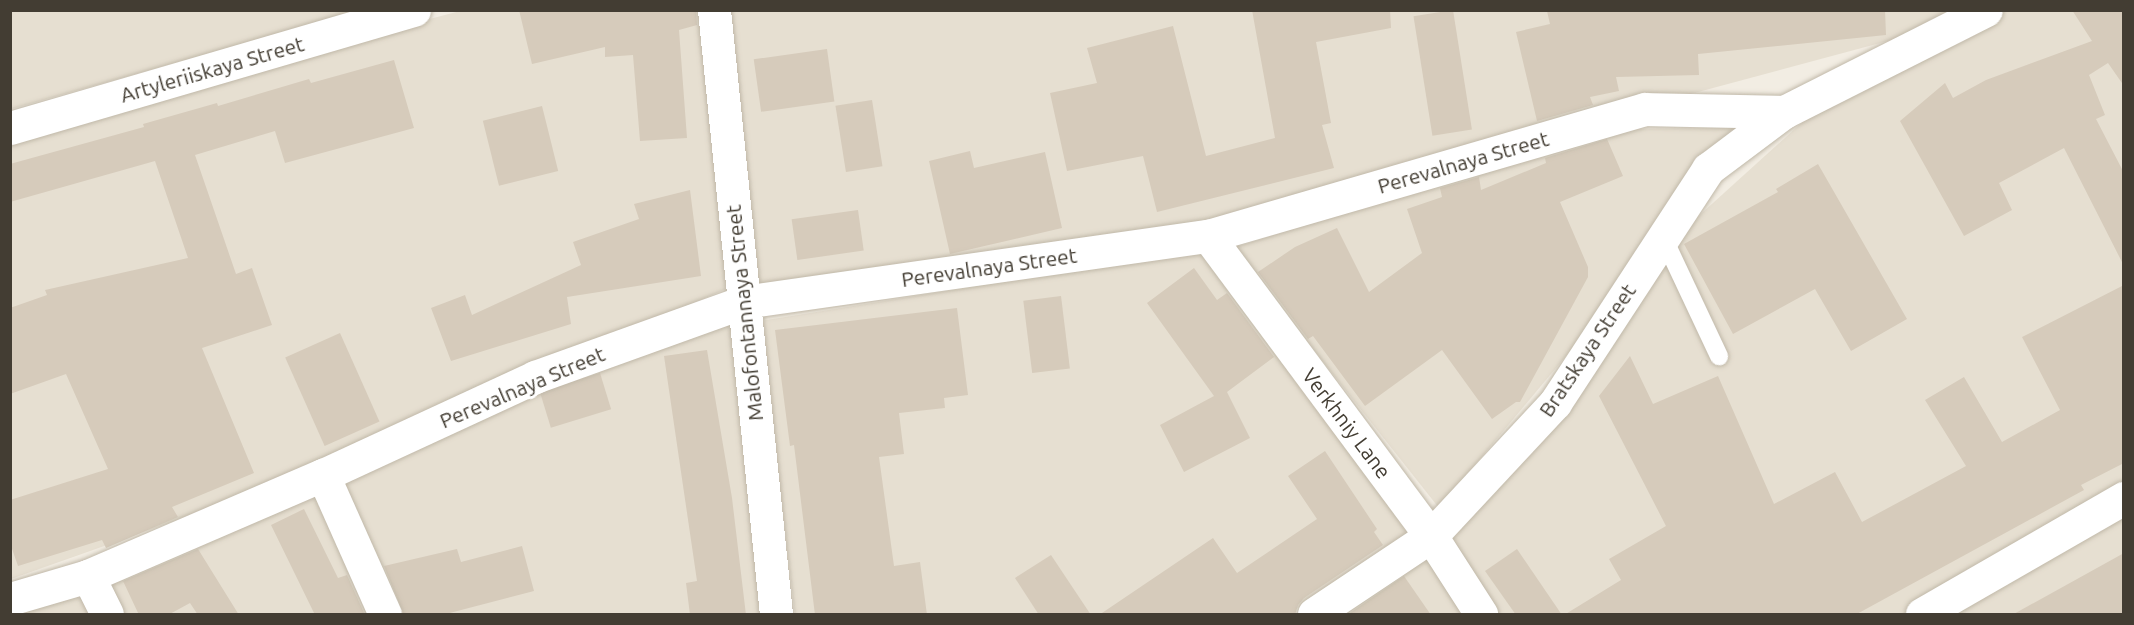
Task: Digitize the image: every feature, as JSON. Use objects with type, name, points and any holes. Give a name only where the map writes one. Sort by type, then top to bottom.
[{"type":"street","name":"Artyleriiskaya Street","points":[[10,128],[414,10]]},
{"type":"street","name":"Malofontannaya Street","points":[[714,10],[776,615]]},
{"type":"street","name":"Perevalnaya Street","points":[[10,599],[88,576],[322,475],[535,376],[743,302],[1208,236],[1645,109],[1784,112],[1986,10]]},
{"type":"street","name":"Bratskaya Street","points":[[1314,615],[1431,536],[1555,403],[1708,169],[1784,112]]},
{"type":"street","name":"Verkhniy Lane","points":[[1208,236],[1431,536],[1481,615]]},
{"type":"street","points":[[322,475],[385,615]]},
{"type":"street","points":[[1922,615],[2124,498]]},
{"type":"street","points":[[88,576],[107,615]]},
{"type":"lane","points":[[1663,237],[1719,356]]},
{"type":"shaded area","points":[[1987,10],[1988,14],[1196,227],[751,293],[725,11]]},
{"type":"shaded area","points":[[11,11],[359,11],[11,109]]},
{"type":"shaded area","points":[[460,11],[701,11],[728,288],[271,487],[11,579],[10,130]]},
{"type":"shaded area","points":[[2004,11],[2123,11],[2123,484],[1905,614],[1490,614],[1445,542],[1681,232],[1819,107]]},
{"type":"shaded area","points":[[1733,128],[1586,332],[1439,508],[1233,248],[1608,129]]},
{"type":"shaded area","points":[[1208,249],[1412,532],[1289,614],[795,614],[760,321]]},
{"type":"shaded area","points":[[733,317],[765,614],[397,614],[337,478],[545,381]]},
{"type":"shaded area","points":[[317,487],[375,614],[121,614],[104,582]]},
{"type":"shaded area","points":[[2123,515],[2123,614],[1957,614]]},
{"type":"shaded area","points":[[1430,551],[1471,614],[1335,614]]},
{"type":"shaded area","points":[[83,586],[97,614],[11,614]]},
{"type":"building","points":[[519,10],[696,10],[697,25],[679,30],[687,138],[640,141],[633,55],[605,57],[605,47],[532,64]]},
{"type":"building","points":[[1252,10],[1390,10],[1391,28],[1316,42],[1331,123],[1322,125],[1334,168],[1157,212],[1143,156],[1067,171],[1050,93],[1097,83],[1087,48],[1173,26],[1206,156],[1275,138]]},
{"type":"building","points":[[1453,10],[1472,130],[1432,136],[1413,16]]},
{"type":"building","points":[[1885,10],[1886,35],[1698,54],[1699,75],[1616,77],[1619,91],[1590,97],[1593,105],[1537,121],[1516,32],[1550,24],[1547,11]]},
{"type":"building","points":[[2072,10],[2124,10],[2124,86],[2108,63],[2089,75],[2105,115],[2096,119],[2124,173],[2124,266],[2064,148],[1999,183],[2012,210],[1964,236],[1900,121],[1945,83],[1953,98],[1986,80],[2092,41]]},
{"type":"building","points":[[827,49],[834,101],[761,112],[754,59]]},
{"type":"building","points":[[394,60],[414,128],[285,163],[275,131],[195,155],[236,274],[252,268],[272,325],[202,348],[254,473],[172,507],[178,517],[106,548],[102,540],[18,566],[10,543],[10,500],[108,469],[66,374],[10,394],[10,308],[47,295],[45,290],[188,258],[155,161],[10,202],[10,164],[144,127],[143,124],[217,103],[218,106],[309,79],[311,83]]},
{"type":"building","points":[[872,100],[882,166],[846,172],[835,106]]},
{"type":"building","points":[[542,106],[558,171],[499,186],[483,121]]},
{"type":"building","points":[[1607,139],[1623,176],[1560,202],[1588,267],[1588,277],[1520,402],[1516,402],[1492,419],[1442,350],[1365,406],[1313,336],[1308,339],[1258,272],[1295,247],[1337,228],[1369,292],[1422,253],[1407,209],[1442,197],[1440,188],[1479,177],[1481,190],[1546,163],[1545,158]]},
{"type":"building","points":[[970,151],[974,168],[1045,152],[1062,228],[950,254],[929,161]]},
{"type":"building","points":[[1818,164],[1907,319],[1851,351],[1815,289],[1733,334],[1684,244],[1778,192],[1776,189]]},
{"type":"building","points":[[690,190],[701,276],[567,297],[571,324],[451,361],[431,308],[465,295],[472,315],[581,265],[573,242],[639,219],[634,204]]},
{"type":"building","points":[[858,210],[864,251],[797,260],[792,219]]},
{"type":"building","points":[[1194,268],[1217,300],[1227,293],[1274,357],[1227,392],[1250,438],[1184,472],[1160,425],[1214,396],[1147,303]]},
{"type":"building","points":[[2124,285],[2124,463],[2081,485],[2084,490],[1855,615],[1564,615],[1621,580],[1609,559],[1666,526],[1599,396],[1630,356],[1653,404],[1718,376],[1774,504],[1835,472],[1862,522],[1966,466],[1925,400],[1964,377],[2002,442],[2060,410],[2022,337]]},
{"type":"building","points":[[1061,296],[1070,368],[1032,373],[1023,301]]},
{"type":"building","points":[[957,308],[968,395],[944,398],[945,408],[899,413],[904,454],[879,457],[894,566],[920,562],[927,615],[815,615],[794,445],[790,446],[775,330]]},
{"type":"building","points":[[340,333],[379,422],[325,446],[285,357]]},
{"type":"building","points":[[707,350],[732,498],[746,615],[690,615],[686,583],[697,581],[664,356]]},
{"type":"building","points":[[600,373],[611,409],[551,428],[540,391]]},
{"type":"building","points":[[1325,451],[1377,529],[1374,532],[1383,545],[1304,598],[1298,605],[1295,615],[1099,615],[1213,538],[1237,573],[1317,519],[1288,476]]},
{"type":"building","points":[[304,509],[338,578],[347,575],[365,615],[315,615],[271,525]]},
{"type":"building","points":[[522,546],[534,591],[442,615],[404,615],[384,566],[457,549],[461,562]]},
{"type":"building","points":[[198,549],[239,615],[198,615],[190,603],[168,615],[139,615],[123,581]]},
{"type":"building","points":[[1517,549],[1562,615],[1516,615],[1485,571]]},
{"type":"building","points":[[2124,553],[2124,615],[2012,615]]},
{"type":"building","points":[[1051,555],[1091,615],[1039,615],[1015,578]]},
{"type":"building","points":[[1404,576],[1431,615],[1347,615]]}]
